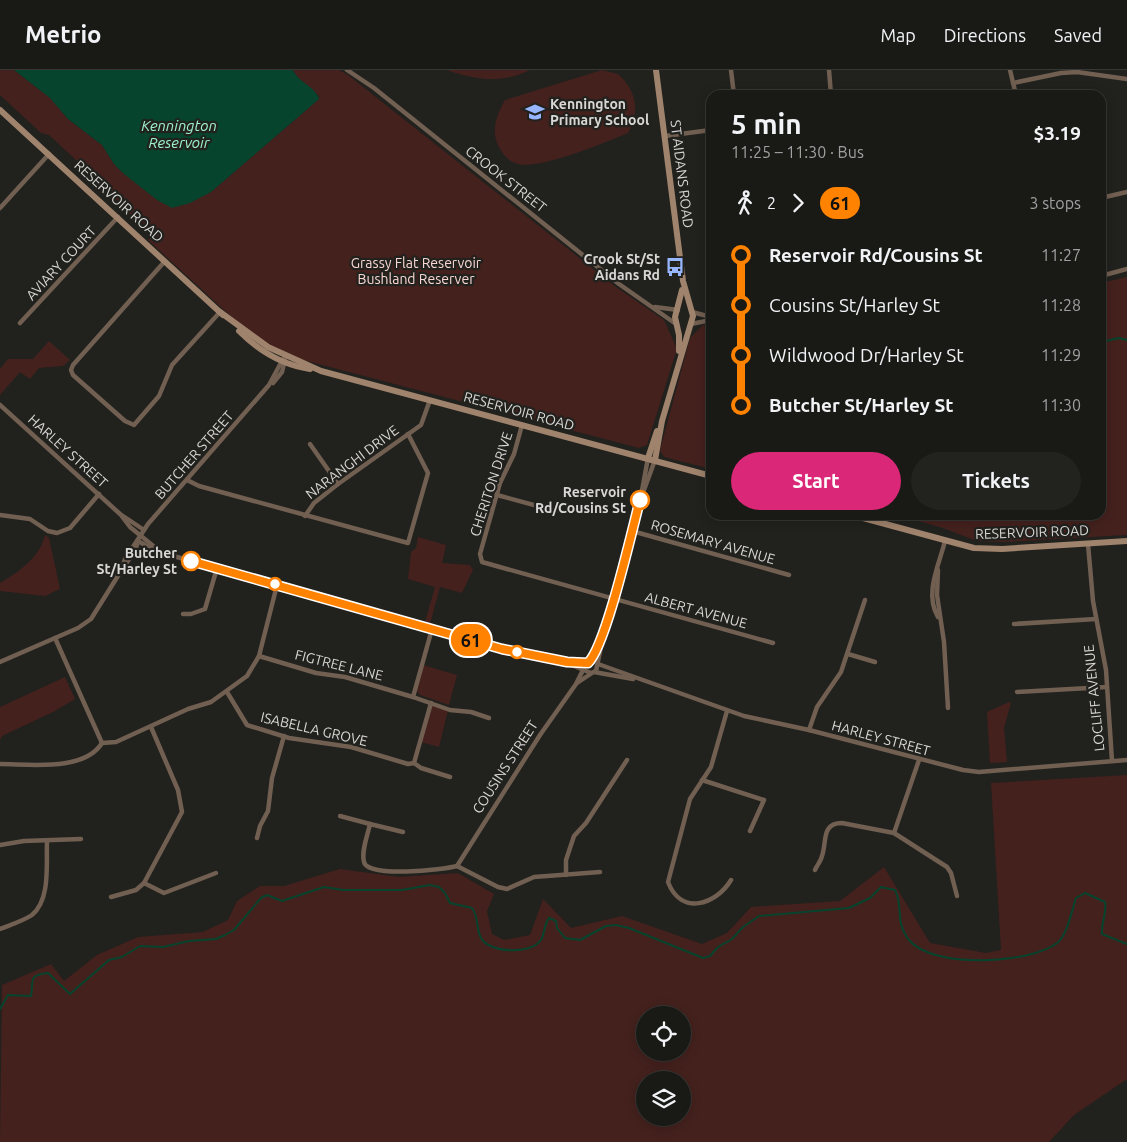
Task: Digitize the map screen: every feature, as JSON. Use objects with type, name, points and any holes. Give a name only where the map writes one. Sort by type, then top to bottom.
[{"type":"main road","name":"ST AIDANS ROAD","points":[[656,70],[683,281],[691,311]]},
{"type":"main road","name":"RESERVOIR ROAD","points":[[0,110],[220,312],[284,360],[706,475]]},
{"type":"main road","name":"ST AIDANS ROAD","points":[[678,310],[683,281]]},
{"type":"main road","points":[[655,460],[662,421],[677,362],[691,324],[691,311],[686,308],[678,310],[675,317],[680,339],[677,362]]},
{"type":"main road","points":[[677,324],[683,327],[691,324]]},
{"type":"main road","points":[[648,458],[662,421]]},
{"type":"main road","name":"RESERVOIR ROAD","points":[[870,520],[945,541],[991,549],[1127,542]]},
{"type":"street","name":"CROOK STREET","points":[[347,70],[374,88],[619,284],[677,324]]},
{"type":"street","points":[[731,70],[733,90]]},
{"type":"street","points":[[828,70],[830,90]]},
{"type":"street","points":[[1010,70],[1015,90]]},
{"type":"street","points":[[1013,83],[1069,73],[1127,79]]},
{"type":"street","points":[[665,136],[706,131]]},
{"type":"street","points":[[0,208],[49,154]]},
{"type":"street","points":[[1106,197],[1127,192]]},
{"type":"street","name":"AVIARY COURT","points":[[20,323],[118,217]]},
{"type":"street","points":[[165,260],[73,365],[71,370],[73,375],[125,421],[134,425],[159,396],[172,365],[220,312]]},
{"type":"street","points":[[1106,275],[1127,269]]},
{"type":"street","name":"CROOK STREET","points":[[651,306],[666,310],[678,310]]},
{"type":"street","points":[[691,311],[706,317]]},
{"type":"street","points":[[691,324],[706,320]]},
{"type":"street","name":"BUTCHER STREET","points":[[1,662],[55,638],[91,619],[134,552],[144,530],[279,377],[284,360]]},
{"type":"street","name":"NARANGHI DRIVE","points":[[187,480],[199,486],[305,516],[314,503],[338,484],[423,423],[430,400]]},
{"type":"street","name":"HARLEY STREET","points":[[0,405],[120,514],[144,530]]},
{"type":"street","name":"CHERITON DRIVE","points":[[522,425],[514,454],[497,495],[480,554],[482,562],[613,599]]},
{"type":"street","points":[[305,516],[403,543],[409,542],[428,473],[408,434]]},
{"type":"street","points":[[310,444],[338,484]]},
{"type":"street","points":[[594,672],[598,664],[604,632],[641,496],[648,458]]},
{"type":"street","points":[[641,496],[655,460]]},
{"type":"street","points":[[0,515],[30,519],[48,531],[61,532],[70,528],[99,494]]},
{"type":"street","points":[[497,495],[556,511]]},
{"type":"street","name":"HARLEY STREET","points":[[120,514],[126,523],[158,550]]},
{"type":"street","name":"ROSEMARY AVENUE","points":[[632,531],[789,575]]},
{"type":"street","name":"HARLEY STREET","points":[[138,541],[158,550],[217,568],[509,651],[567,662],[598,664],[637,680],[727,711],[808,730],[954,769],[979,772],[1127,760]]},
{"type":"street","points":[[945,541],[938,570],[935,595],[944,642],[948,708]]},
{"type":"street","name":"LOCLIFF AVENUE","points":[[1088,544],[1096,619],[1107,687],[1112,761]]},
{"type":"street","points":[[183,614],[191,614],[205,609],[217,568]]},
{"type":"street","points":[[0,764],[66,763],[93,753],[102,743],[116,742],[188,709],[211,702],[227,692],[247,676],[259,656],[277,585]]},
{"type":"street","name":"ALBERT AVENUE","points":[[613,599],[773,643]]},
{"type":"street","points":[[808,730],[816,707],[840,672],[848,654],[865,600]]},
{"type":"street","points":[[1014,624],[1096,619]]},
{"type":"street","points":[[413,697],[432,629]]},
{"type":"street","points":[[589,662],[604,632]]},
{"type":"street","points":[[55,638],[102,743]]},
{"type":"street","points":[[848,654],[875,662]]},
{"type":"street","points":[[0,656],[1,662]]},
{"type":"street","name":"FIGTREE LANE","points":[[259,656],[316,673],[345,677],[450,710],[471,712],[489,718]]},
{"type":"street","name":"HARLEY STREET","points":[[567,662],[583,670],[637,680]]},
{"type":"street","name":"COUSINS STREET","points":[[456,866],[589,662]]},
{"type":"street","name":"COUSINS STREET","points":[[576,684],[594,672]]},
{"type":"street","points":[[1017,692],[1107,687]]},
{"type":"street","name":"ISABELLA GROVE","points":[[227,692],[247,725],[284,736],[351,747],[408,764],[414,763],[421,768],[450,777]]},
{"type":"street","points":[[414,763],[431,703]]},
{"type":"street","points":[[727,711],[711,767],[690,799],[668,882],[676,897],[686,902],[702,903],[712,901],[727,888],[731,880]]},
{"type":"street","points":[[111,897],[136,890],[144,883],[182,812],[178,790],[151,727]]},
{"type":"street","points":[[256,838],[268,812],[272,778],[284,736]]},
{"type":"street","points":[[566,874],[568,848],[574,836],[586,823],[627,760]]},
{"type":"street","points":[[894,833],[919,760]]},
{"type":"street","points":[[702,780],[764,800],[750,832]]},
{"type":"street","points":[[340,816],[403,832]]},
{"type":"street","points":[[815,870],[822,857],[825,834],[828,828],[833,824],[842,823],[894,833],[947,867],[951,873],[956,896]]},
{"type":"street","points":[[370,824],[363,861],[371,869],[397,872],[448,869],[456,866],[498,887],[507,889],[534,877],[600,872]]},
{"type":"street","points":[[0,844],[81,839]]},
{"type":"street","points":[[0,929],[31,915],[40,907],[44,896],[47,841]]},
{"type":"street","points":[[144,883],[164,893],[216,873]]},
{"type":"green space","name":"Grassy Flat Reservoir Bushland Reserver","points":[[0,70],[14,70],[50,98],[68,119],[102,145],[114,164],[124,174],[140,185],[211,192],[319,99],[319,96],[298,78],[293,70],[339,70],[348,75],[616,287],[664,320],[677,349],[647,445],[639,448],[303,360],[272,347],[237,322],[148,240],[156,232],[126,212],[107,189],[49,135],[41,133],[0,95]]},
{"type":"green space","points":[[447,70],[530,70],[509,77],[488,79]]},
{"type":"green space","points":[[602,70],[618,74],[633,94],[635,102],[634,117],[628,133],[573,154],[541,163],[518,164],[512,162],[504,155],[496,141],[495,129],[499,111],[505,100]]},
{"type":"green space","points":[[1127,277],[1127,535],[1003,542],[977,541],[915,520],[1106,520],[1106,282]]},
{"type":"green space","points":[[703,325],[706,325],[706,468],[664,457],[660,450],[690,338]]},
{"type":"green space","points":[[49,341],[70,360],[63,366],[39,368],[30,379],[20,372],[0,395],[0,369],[8,359],[33,359]]},
{"type":"green space","points":[[45,535],[49,538],[60,589],[45,596],[0,591],[0,583],[21,569],[34,557]]},
{"type":"green space","points":[[418,537],[446,545],[442,563],[470,565],[473,570],[462,593],[440,587],[430,624],[425,622],[435,587],[408,579],[411,552],[416,548]]},
{"type":"green space","points":[[423,665],[457,675],[449,705],[420,695],[416,690]]},
{"type":"green space","points":[[65,677],[75,699],[53,712],[2,736],[0,740],[0,707]]},
{"type":"green space","points":[[1009,702],[1011,703],[1004,728],[1007,762],[990,763],[987,712]]},
{"type":"green space","points":[[432,705],[448,710],[439,747],[421,742]]},
{"type":"green space","points":[[1127,775],[1127,1079],[1074,1115],[1049,1142],[0,1142],[2,985],[51,964],[64,981],[97,955],[138,937],[203,932],[228,920],[237,901],[260,886],[284,886],[340,869],[399,877],[458,873],[494,894],[487,911],[492,934],[504,940],[530,935],[543,899],[571,928],[622,916],[702,944],[727,933],[751,907],[840,901],[884,867],[930,943],[986,953],[1001,950],[991,783]]},
{"type":"water","name":"Kennington Reservoir","points":[[14,70],[293,70],[314,91],[319,99],[211,192],[190,203],[172,208],[157,200],[124,174],[114,164],[102,145],[68,119],[50,98]]},
{"type":"waterway","points":[[1106,341],[1119,338],[1127,340]]},
{"type":"waterway","points":[[0,1009],[8,995],[31,996],[33,980],[37,975],[48,973],[70,994],[109,960],[122,957],[140,946],[163,947],[189,941],[216,939],[234,930],[261,898],[267,895],[282,901],[324,887],[343,890],[402,890],[430,885],[439,887],[445,893],[450,903],[472,908],[476,916],[479,935],[485,943],[492,947],[510,950],[520,950],[536,945],[541,940],[549,918],[556,921],[557,928],[565,938],[580,940],[606,926],[616,925],[629,928],[703,958],[710,956],[718,947],[732,939],[743,927],[759,916],[849,908],[870,898],[881,887],[895,890],[898,896],[900,920],[904,933],[909,940],[921,949],[938,956],[959,959],[1005,959],[1044,950],[1061,940],[1076,898],[1085,893],[1105,902],[1102,934],[1127,944]]},
{"type":"bus line","name":"61","points":[[191,561],[509,651],[544,656],[567,662],[588,663],[594,656],[604,632],[640,500]]},
{"type":"place","name":"Kennington Primary School","points":[[535,112]]},
{"type":"place","name":"Crook St/St Aidans Rd","points":[[675,267]]},
{"type":"place","name":"Reservoir Rd/Cousins St","points":[[640,500]]},
{"type":"place","name":"Butcher St/Harley St","points":[[191,561]]}]
